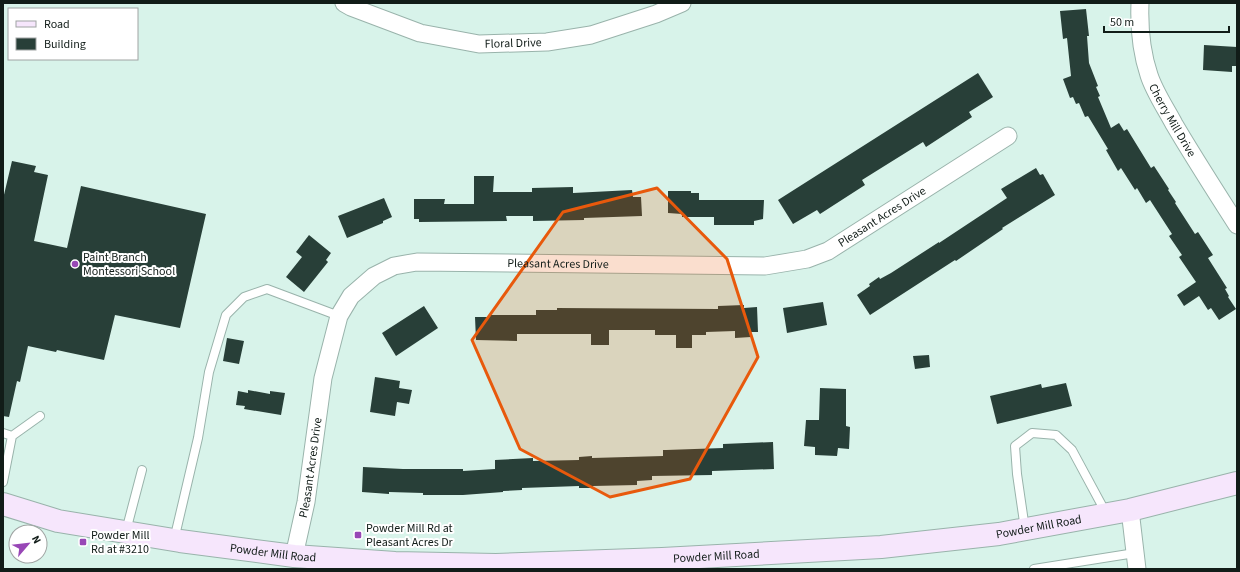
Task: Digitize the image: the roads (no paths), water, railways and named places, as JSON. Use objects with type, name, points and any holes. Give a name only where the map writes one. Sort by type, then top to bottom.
[{"type":"main road","name":"Powder Mill Road","points":[[3,504],[58,521],[174,540],[294,556],[395,563],[496,565],[662,564],[881,547],[999,534],[1130,510],[1237,483]]},
{"type":"street","name":"Floral Drive","points":[[344,3],[420,33],[479,44],[548,42],[591,35],[656,14],[682,3]]},
{"type":"street","name":"Cherry Mill Drive","points":[[1140,3],[1142,47],[1149,77],[1163,105],[1192,155],[1237,225]]},
{"type":"street","name":"Pleasant Acres Drive","points":[[294,556],[306,502],[323,378],[339,316],[351,296],[374,276],[394,266],[417,262],[765,266],[806,259],[828,251],[1008,136]]},
{"type":"street","points":[[1130,510],[1136,561]]},
{"type":"lane","points":[[174,540],[198,438],[209,372],[226,315],[244,297],[267,289],[339,316]]},
{"type":"lane","points":[[3,482],[12,436],[40,416]]},
{"type":"lane","points":[[1025,529],[1017,474],[1015,446],[1032,433],[1056,435],[1072,450],[1106,514]]},
{"type":"lane","points":[[3,434],[12,436]]},
{"type":"lane","points":[[126,532],[142,470]]},
{"type":"lane","points":[[1034,569],[1136,561]]},
{"type":"place","name":"Paint Branch Montessori School","points":[[75,264]]},
{"type":"place","name":"Powder Mill Rd at Pleasant Acres Dr","points":[[358,535]]},
{"type":"place","name":"Powder Mill Rd at #3210","points":[[83,542]]}]
